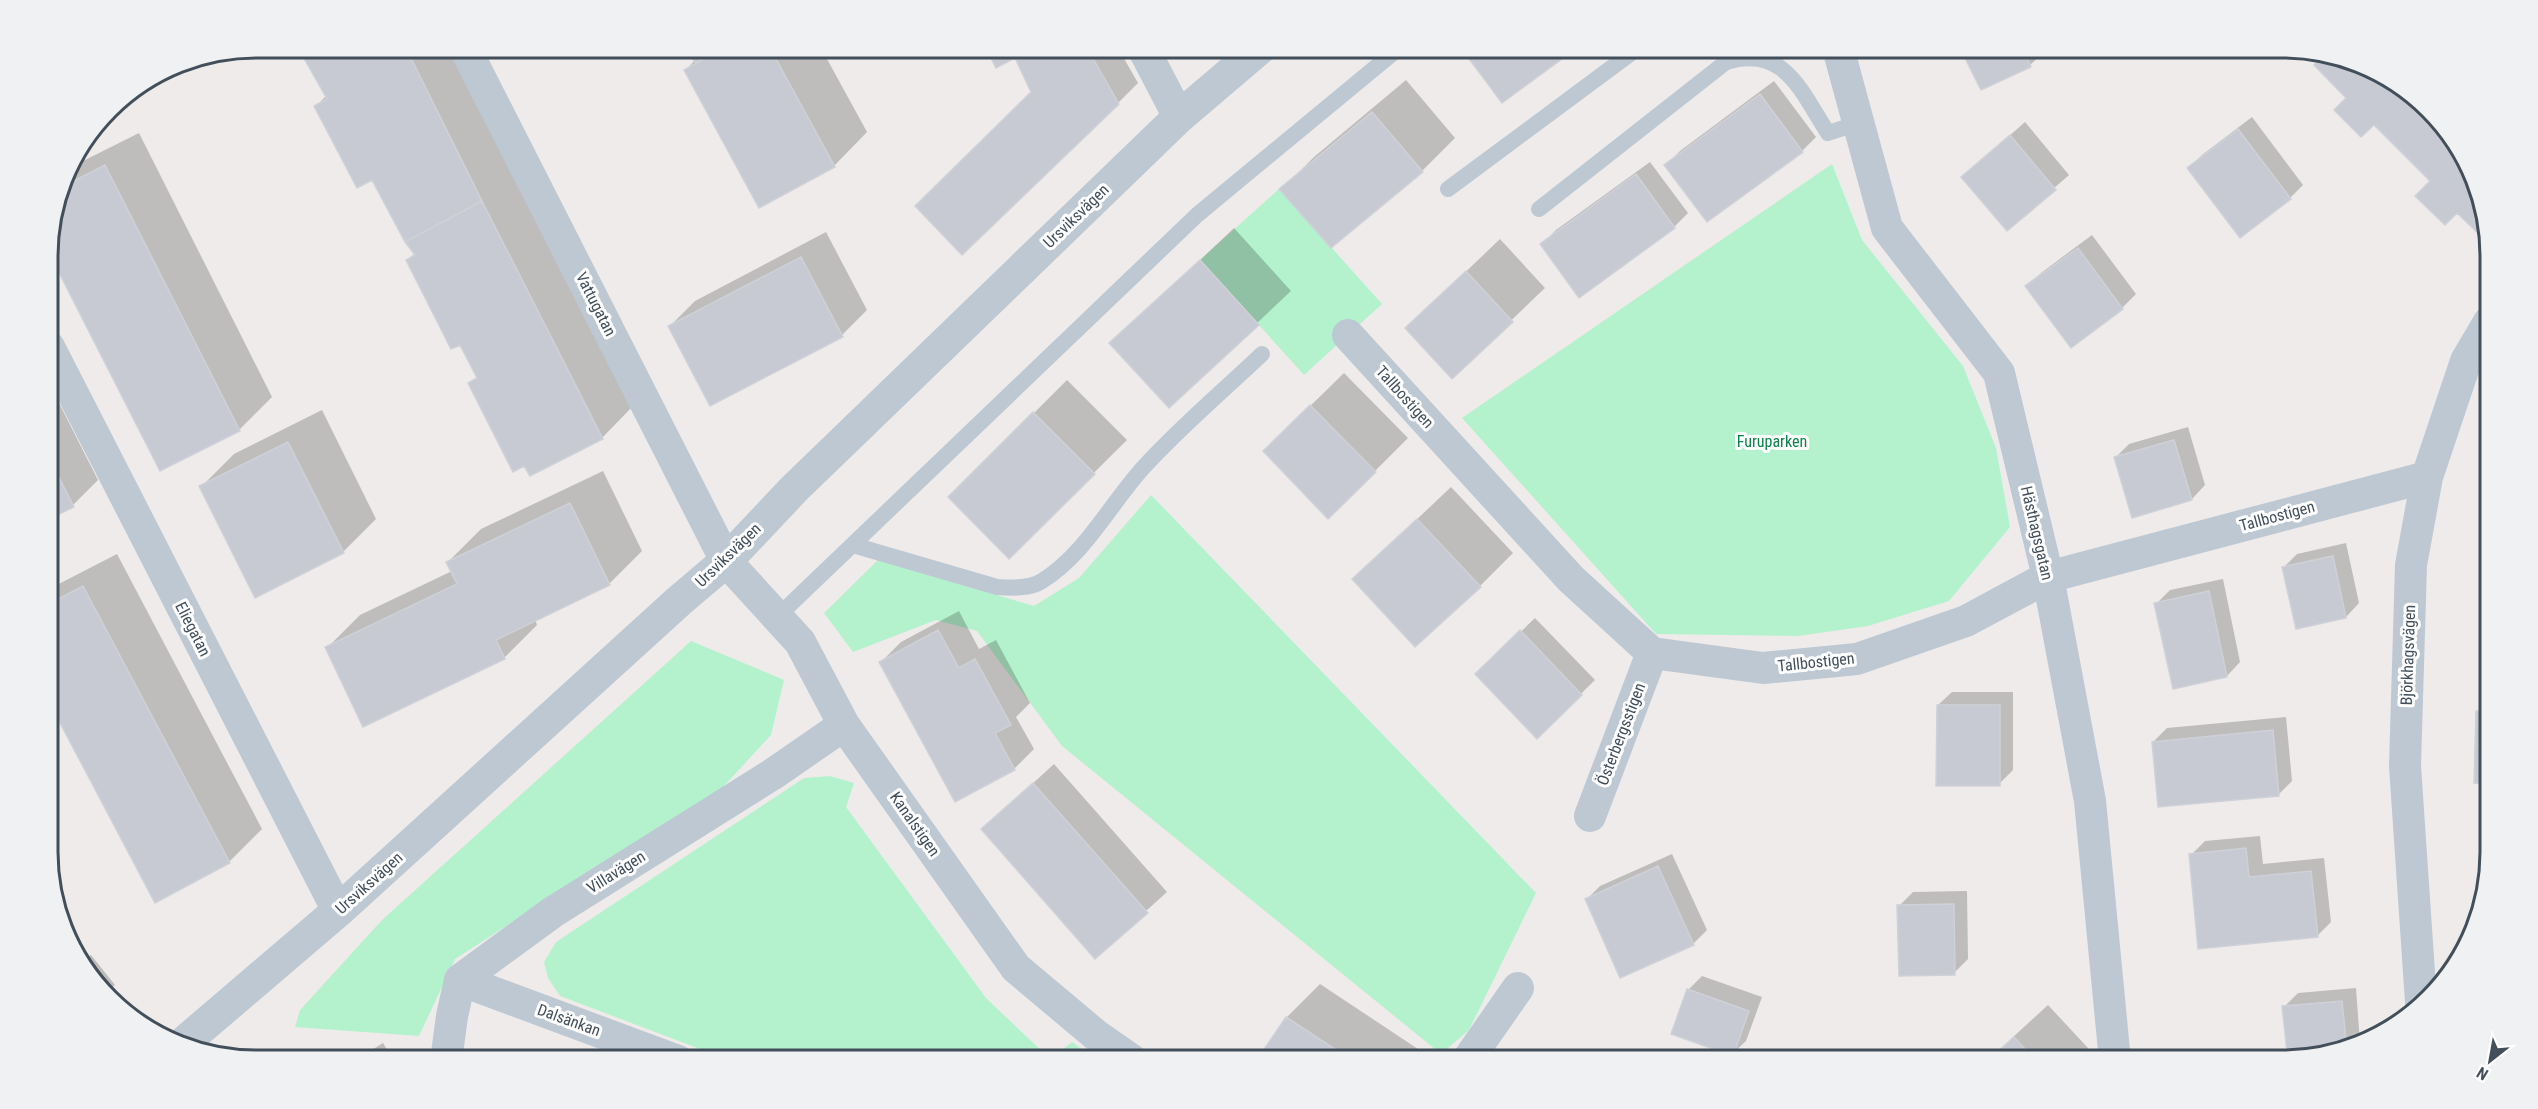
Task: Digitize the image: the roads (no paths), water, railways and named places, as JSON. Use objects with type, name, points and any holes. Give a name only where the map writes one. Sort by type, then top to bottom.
[{"type":"street","name":"Vattugatan","points":[[470,58],[726,561]]},
{"type":"street","points":[[1148,58],[1179,117]]},
{"type":"street","name":"Ursviksvägen","points":[[189,1038],[338,911],[726,561],[794,489],[1179,117],[1248,58]]},
{"type":"street","name":"Hästhagsgatan","points":[[1841,58],[1887,228],[1999,373],[2048,577],[2090,801],[2114,1050]]},
{"type":"street","name":"Tallbostigen","points":[[1348,335],[1571,579],[1652,653],[1763,668],[1857,659],[1966,621],[2048,577],[2427,477]]},
{"type":"street","name":"Björkhagsvägen","points":[[2420,993],[2405,766],[2411,565],[2427,477],[2466,361],[2480,336]]},
{"type":"street","name":"Eliegatan","points":[[59,368],[338,911]]},
{"type":"street","name":"Kanalstigen","points":[[726,561],[800,642],[844,725],[1016,968],[1097,1036],[1117,1050]]},
{"type":"street","name":"Österbergsstigen","points":[[1590,816],[1652,653]]},
{"type":"street","name":"Villavägen","points":[[460,980],[553,912],[772,774],[844,725]]},
{"type":"street","points":[[447,1050],[460,980]]},
{"type":"street","name":"Dalsänkan","points":[[460,980],[648,1050]]},
{"type":"street","points":[[1475,1050],[1518,988]]},
{"type":"lane","points":[[777,617],[1197,215],[1387,58]]},
{"type":"lane","points":[[1448,189],[1625,58]]},
{"type":"lane","points":[[1539,208],[1726,62],[1739,58]]},
{"type":"lane","points":[[1750,58],[1765,60],[1787,71],[1828,133],[1858,123]]},
{"type":"lane","points":[[852,545],[997,587],[1015,588],[1039,584],[1059,570],[1076,552],[1143,468],[1262,354]]},
{"type":"park label","name":"Furuparken","points":[[1772,441]]}]
